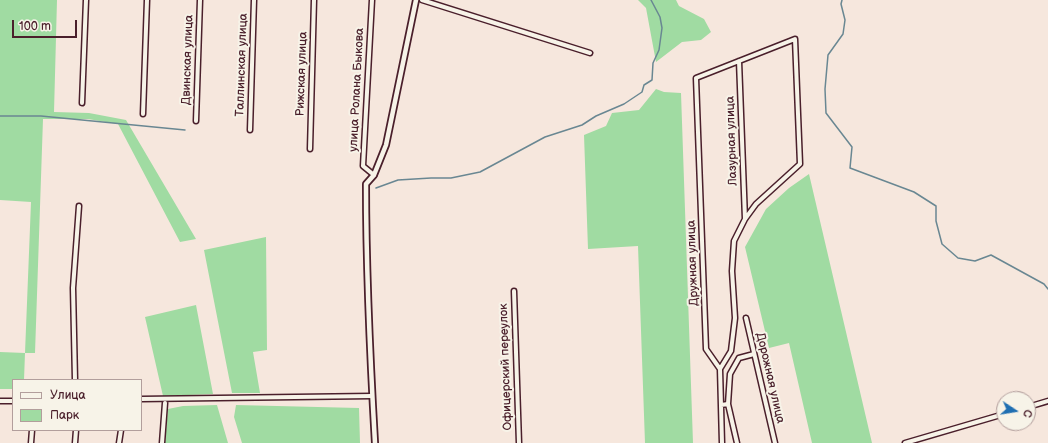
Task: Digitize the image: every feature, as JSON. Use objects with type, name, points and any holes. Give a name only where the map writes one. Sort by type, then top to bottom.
[{"type":"street","points":[[82,103],[86,0]]},
{"type":"street","points":[[143,114],[147,0]]},
{"type":"street","name":"Двинская улица","points":[[196,121],[200,0]]},
{"type":"street","name":"Таллинская улица","points":[[250,130],[254,0]]},
{"type":"street","name":"Рижская улица","points":[[310,149],[314,0]]},
{"type":"street","name":"улица Ролана Быкова","points":[[372,0],[363,166],[374,175]]},
{"type":"street","points":[[375,443],[366,240],[366,184],[374,175],[386,145],[416,0]]},
{"type":"street","points":[[422,0],[590,53]]},
{"type":"street","name":"Дружная улица","points":[[720,369],[706,349],[696,78],[795,39],[800,164],[756,204],[745,219]]},
{"type":"street","name":"Лазурная улица","points":[[739,61],[745,219]]},
{"type":"street","points":[[75,379],[73,288],[79,206]]},
{"type":"street","points":[[722,443],[720,369],[731,350],[736,318],[732,271],[734,241],[745,219]]},
{"type":"street","name":"Офицерский переулок","points":[[514,291],[519,443]]},
{"type":"street","name":"Дорожная улица","points":[[746,318],[775,443]]},
{"type":"street","points":[[737,443],[728,404],[730,374],[738,358],[754,354]]},
{"type":"street","points":[[142,399],[372,396]]},
{"type":"street","points":[[0,401],[12,400]]},
{"type":"street","points":[[1036,405],[1048,401]]},
{"type":"street","points":[[162,443],[165,403]]},
{"type":"street","points":[[721,404],[728,404]]},
{"type":"street","points":[[905,443],[996,416]]},
{"type":"street","points":[[31,443],[32,431]]},
{"type":"street","points":[[75,443],[76,431]]},
{"type":"street","points":[[120,443],[121,431]]},
{"type":"green space","points":[[0,0],[57,0],[54,112],[89,113],[126,120],[196,239],[180,242],[118,124],[88,119],[43,119],[35,353],[25,353],[31,202],[0,200]]},
{"type":"green space","points":[[638,0],[676,0],[679,6],[704,19],[711,32],[701,40],[682,42],[656,62],[646,8]]},
{"type":"green space","points":[[656,89],[664,92],[681,93],[693,443],[645,443],[638,246],[588,249],[584,135],[606,126],[612,113],[639,110]]},
{"type":"green space","points":[[809,174],[872,443],[812,443],[789,343],[769,348],[745,247],[766,209],[789,188]]},
{"type":"green space","points":[[266,237],[267,350],[253,352],[260,393],[232,393],[204,250]]},
{"type":"green space","points":[[196,305],[213,394],[163,396],[145,317]]},
{"type":"green space","points":[[0,352],[25,353],[24,379],[12,379],[12,389],[0,389]]},
{"type":"green space","points":[[217,405],[228,443],[165,443],[168,409],[183,406]]},
{"type":"green space","points":[[236,405],[359,408],[360,443],[242,443],[234,417]]},
{"type":"waterway","points":[[376,188],[398,180],[451,178],[480,172],[545,137],[582,125],[596,116],[624,104],[642,92],[644,85],[652,80],[653,63],[659,50],[662,28],[660,17],[651,0]]},
{"type":"waterway","points":[[842,0],[841,4],[845,20],[843,34],[828,55],[825,89],[826,113],[852,147],[850,168],[914,192],[936,206],[936,221],[942,244],[958,258],[975,261],[991,255],[1044,284],[1048,289]]},
{"type":"waterway","points":[[0,116],[41,116],[185,130]]}]
